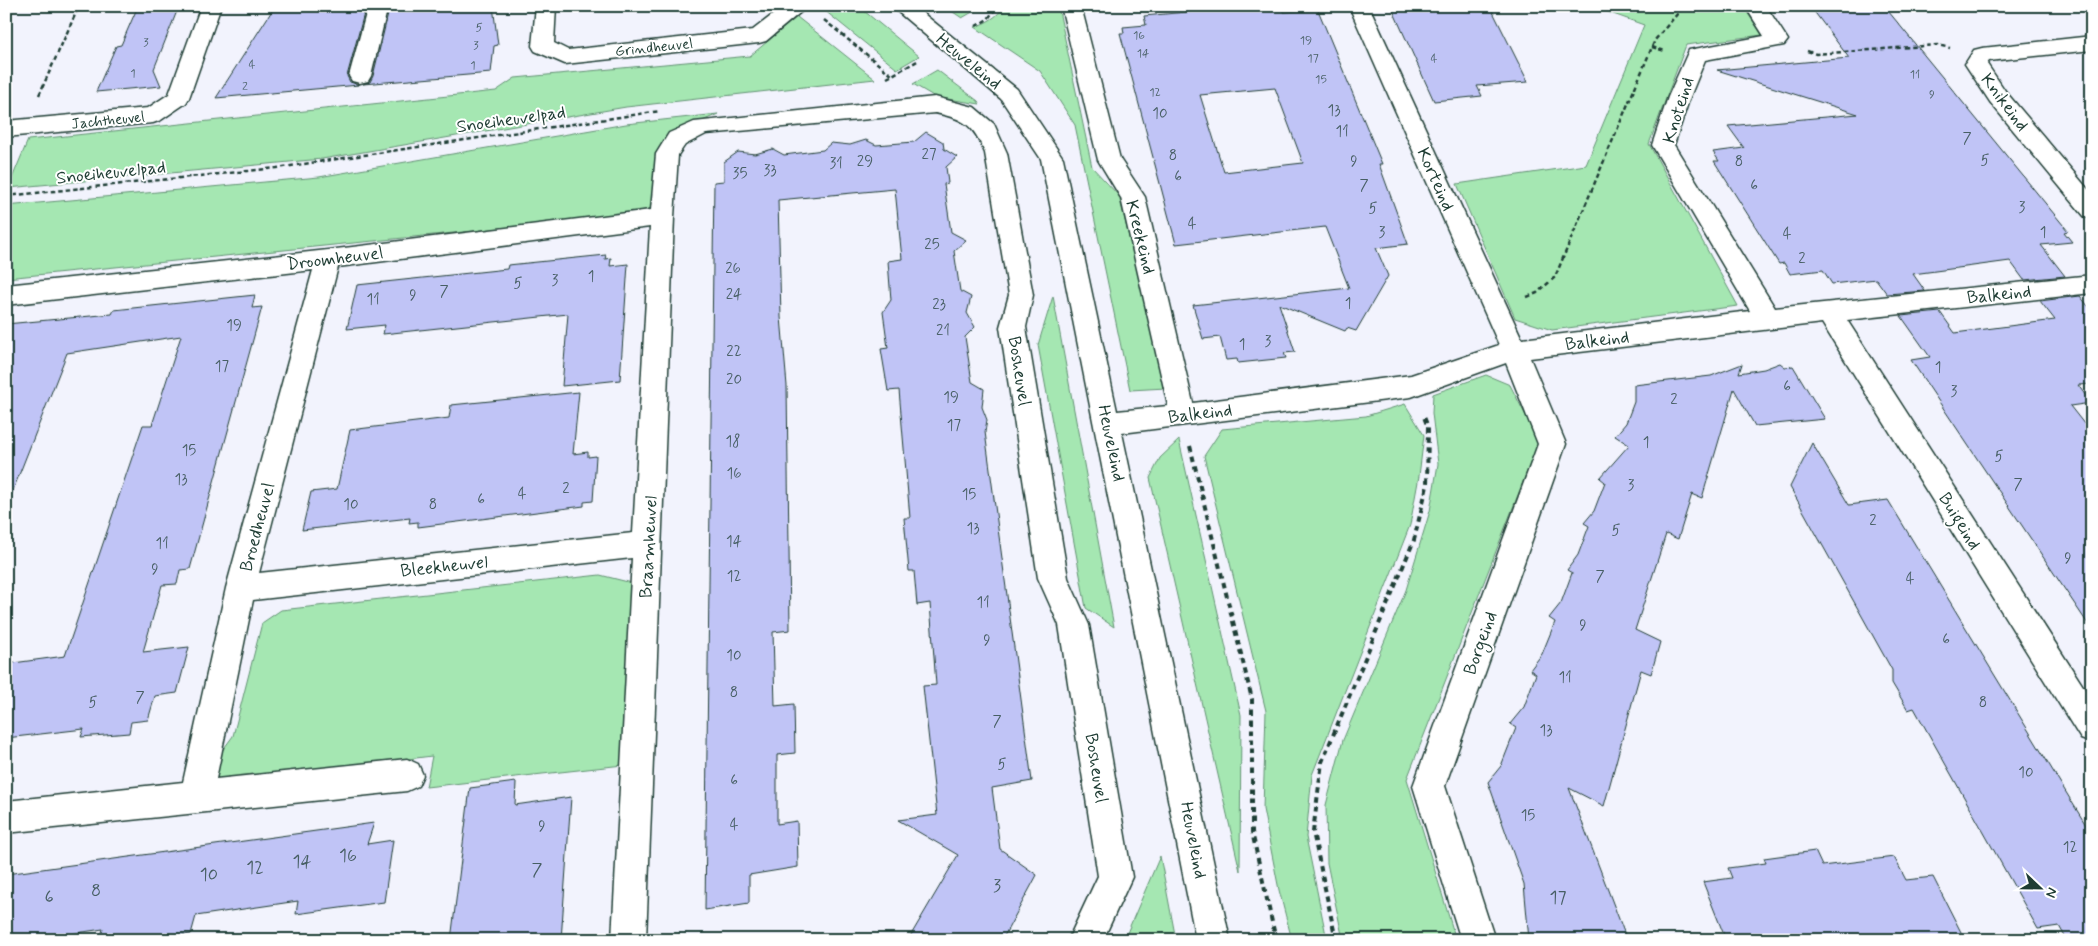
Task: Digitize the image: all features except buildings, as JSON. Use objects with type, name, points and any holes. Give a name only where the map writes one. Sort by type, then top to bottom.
[{"type":"street","name":"Jachtheuvel","points":[[15,128],[153,115],[178,98],[211,6]]},
{"type":"street","points":[[360,76],[378,6]]},
{"type":"street","name":"Grindheuvel","points":[[546,6],[542,46],[565,57],[759,36],[798,6]]},
{"type":"street","name":"Heuveleind","points":[[901,6],[1009,94],[1052,158],[1214,940]]},
{"type":"street","name":"Kreekeind","points":[[1071,6],[1109,160],[1133,197],[1182,416]]},
{"type":"street","name":"Korteind","points":[[1359,6],[1490,301],[1514,350]]},
{"type":"street","points":[[1755,6],[1777,40]]},
{"type":"street","name":"Knoteind","points":[[1768,319],[1663,145],[1679,97],[1697,55],[1777,40]]},
{"type":"street","name":"Knikeind","points":[[2092,43],[1982,55],[1976,64],[1998,97],[2092,210]]},
{"type":"street","name":"Bosheuvel","points":[[668,154],[677,139],[702,127],[935,105],[966,112],[986,128],[996,153],[1020,295],[1013,327],[1053,578],[1074,625],[1115,877],[1085,940]]},
{"type":"street","name":"Braamheuvel","points":[[629,940],[662,217],[668,154]]},
{"type":"street","name":"Droomheuvel","points":[[6,295],[328,259],[662,217]]},
{"type":"street","name":"Broedheuvel","points":[[196,797],[241,588],[328,259]]},
{"type":"street","name":"Balkeind","points":[[1108,423],[1182,416],[1411,386],[1514,350],[1768,319],[2092,284]]},
{"type":"street","name":"Buigeind","points":[[1829,313],[2092,728]]},
{"type":"street","name":"Borgeind","points":[[1478,940],[1428,786],[1552,444],[1514,350]]},
{"type":"street","name":"Bleekheuvel","points":[[241,588],[648,544]]},
{"type":"street","points":[[6,817],[407,775]]},
{"type":"path","points":[[6,171],[15,128],[78,6]]},
{"type":"path","points":[[885,79],[988,19],[997,6]]},
{"type":"path","points":[[1490,301],[1521,300],[1538,293],[1556,277],[1656,40],[1684,6]]},
{"type":"path","points":[[820,18],[892,75],[935,105]]},
{"type":"path","points":[[1777,40],[1816,54],[1938,46],[1982,55]]},
{"type":"path","name":"Snoeiheuvelpad","points":[[6,196],[277,168],[667,110]]},
{"type":"path","points":[[1336,940],[1313,832],[1322,762],[1414,540],[1428,486],[1428,427],[1411,386]]},
{"type":"path","points":[[1182,416],[1252,699],[1252,832],[1276,940]]},
{"type":"green space","points":[[819,6],[858,6],[919,56],[897,69]]},
{"type":"green space","points":[[944,6],[983,6],[962,18]]},
{"type":"green space","points":[[1004,6],[1058,6],[1092,167],[1119,196],[1166,388],[1130,390],[1075,125],[1040,71],[975,27],[995,17]]},
{"type":"green space","points":[[1591,6],[1743,6],[1762,35],[1686,45],[1649,144],[1738,306],[1552,330],[1515,318],[1457,184],[1586,165],[1644,25]]},
{"type":"green space","points":[[797,17],[875,79],[626,107],[322,159],[8,188],[28,140],[496,91],[515,78],[750,56]]},
{"type":"green space","points":[[937,70],[980,104],[935,97],[913,84]]},
{"type":"green space","points":[[718,114],[673,134],[655,163],[652,208],[622,216],[6,278],[6,206],[319,177],[626,124]]},
{"type":"green space","points":[[1053,296],[1114,627],[1086,608],[1038,345]]},
{"type":"green space","points":[[1486,375],[1510,385],[1539,441],[1407,779],[1456,940],[1343,940],[1327,863],[1326,805],[1343,740],[1406,590],[1430,511],[1438,464],[1432,413],[1433,394]]},
{"type":"green space","points":[[1405,404],[1424,435],[1410,525],[1312,775],[1306,837],[1327,940],[1292,940],[1279,890],[1263,809],[1266,711],[1204,456],[1222,429],[1366,416]]},
{"type":"green space","points":[[1179,440],[1241,715],[1240,871],[1150,478],[1160,458]]},
{"type":"green space","points":[[600,575],[632,583],[623,765],[426,787],[432,756],[197,785],[233,736],[262,623],[281,610]]},
{"type":"green space","points":[[1160,856],[1176,940],[1124,940]]}]
